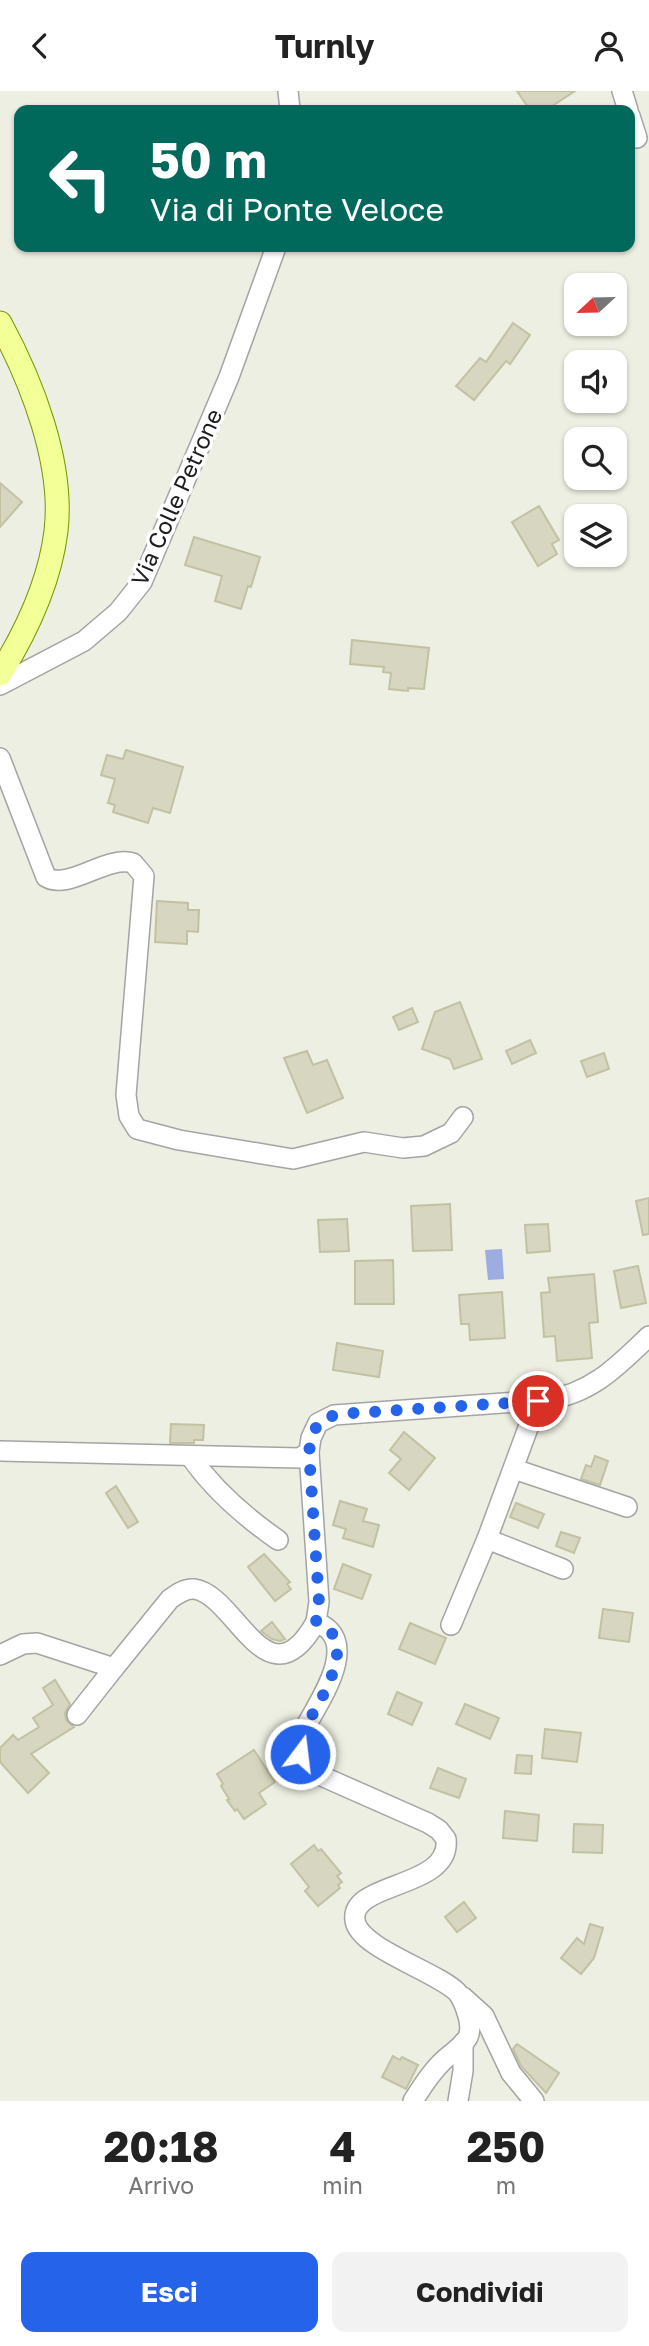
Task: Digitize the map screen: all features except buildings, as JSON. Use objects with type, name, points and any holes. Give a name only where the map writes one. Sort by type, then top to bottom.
[{"type":"main road","points":[[0,323],[22,367],[39,414],[52,462],[57,519],[51,558],[43,586],[0,674]]},
{"type":"street","points":[[635,132],[637,138]]},
{"type":"street","name":"Via Colle Petrone","points":[[0,685],[84,641],[118,612],[142,582],[237,356],[274,252]]},
{"type":"street","points":[[0,758],[46,877],[61,881],[121,862],[134,863],[144,876],[126,1095],[129,1117],[137,1129],[179,1140],[293,1159],[364,1142],[402,1148],[424,1146],[451,1133],[463,1117]]},
{"type":"street","points":[[77,1715],[165,1605],[184,1590],[197,1589],[210,1597],[258,1645],[271,1652],[280,1653],[293,1649],[308,1635],[316,1622],[319,1602],[306,1459],[318,1423],[334,1415],[538,1401],[569,1395],[591,1386],[619,1366],[649,1336]]},
{"type":"street","points":[[451,1625],[487,1539],[538,1401]]},
{"type":"street","points":[[0,1451],[306,1459]]},
{"type":"street","points":[[190,1456],[208,1479],[239,1510],[278,1540]]},
{"type":"street","points":[[514,1469],[627,1507]]},
{"type":"street","points":[[487,1539],[563,1569]]},
{"type":"street","points":[[316,1622],[325,1625],[332,1633],[339,1652],[334,1670],[300,1739],[299,1749],[304,1761],[317,1774],[432,1825],[444,1836],[446,1843],[443,1856],[427,1871],[362,1901],[355,1911],[356,1927],[366,1940],[407,1961],[457,1992],[484,2016],[511,2073],[534,2101]]},
{"type":"street","points":[[0,1655],[19,1646],[37,1643],[114,1668]]},
{"type":"street","points":[[413,2101],[438,2066],[463,2043],[470,2032],[469,2021],[457,1992]]},
{"type":"street","points":[[458,2101],[463,2071],[463,2043]]},
{"type":"water","points":[[502,1249],[504,1279],[488,1280],[485,1250]]},
{"type":"route","points":[[300,1754],[302,1733],[334,1670],[339,1652],[336,1638],[325,1625],[316,1622],[319,1602],[309,1452],[318,1423],[339,1414],[538,1401]]}]
